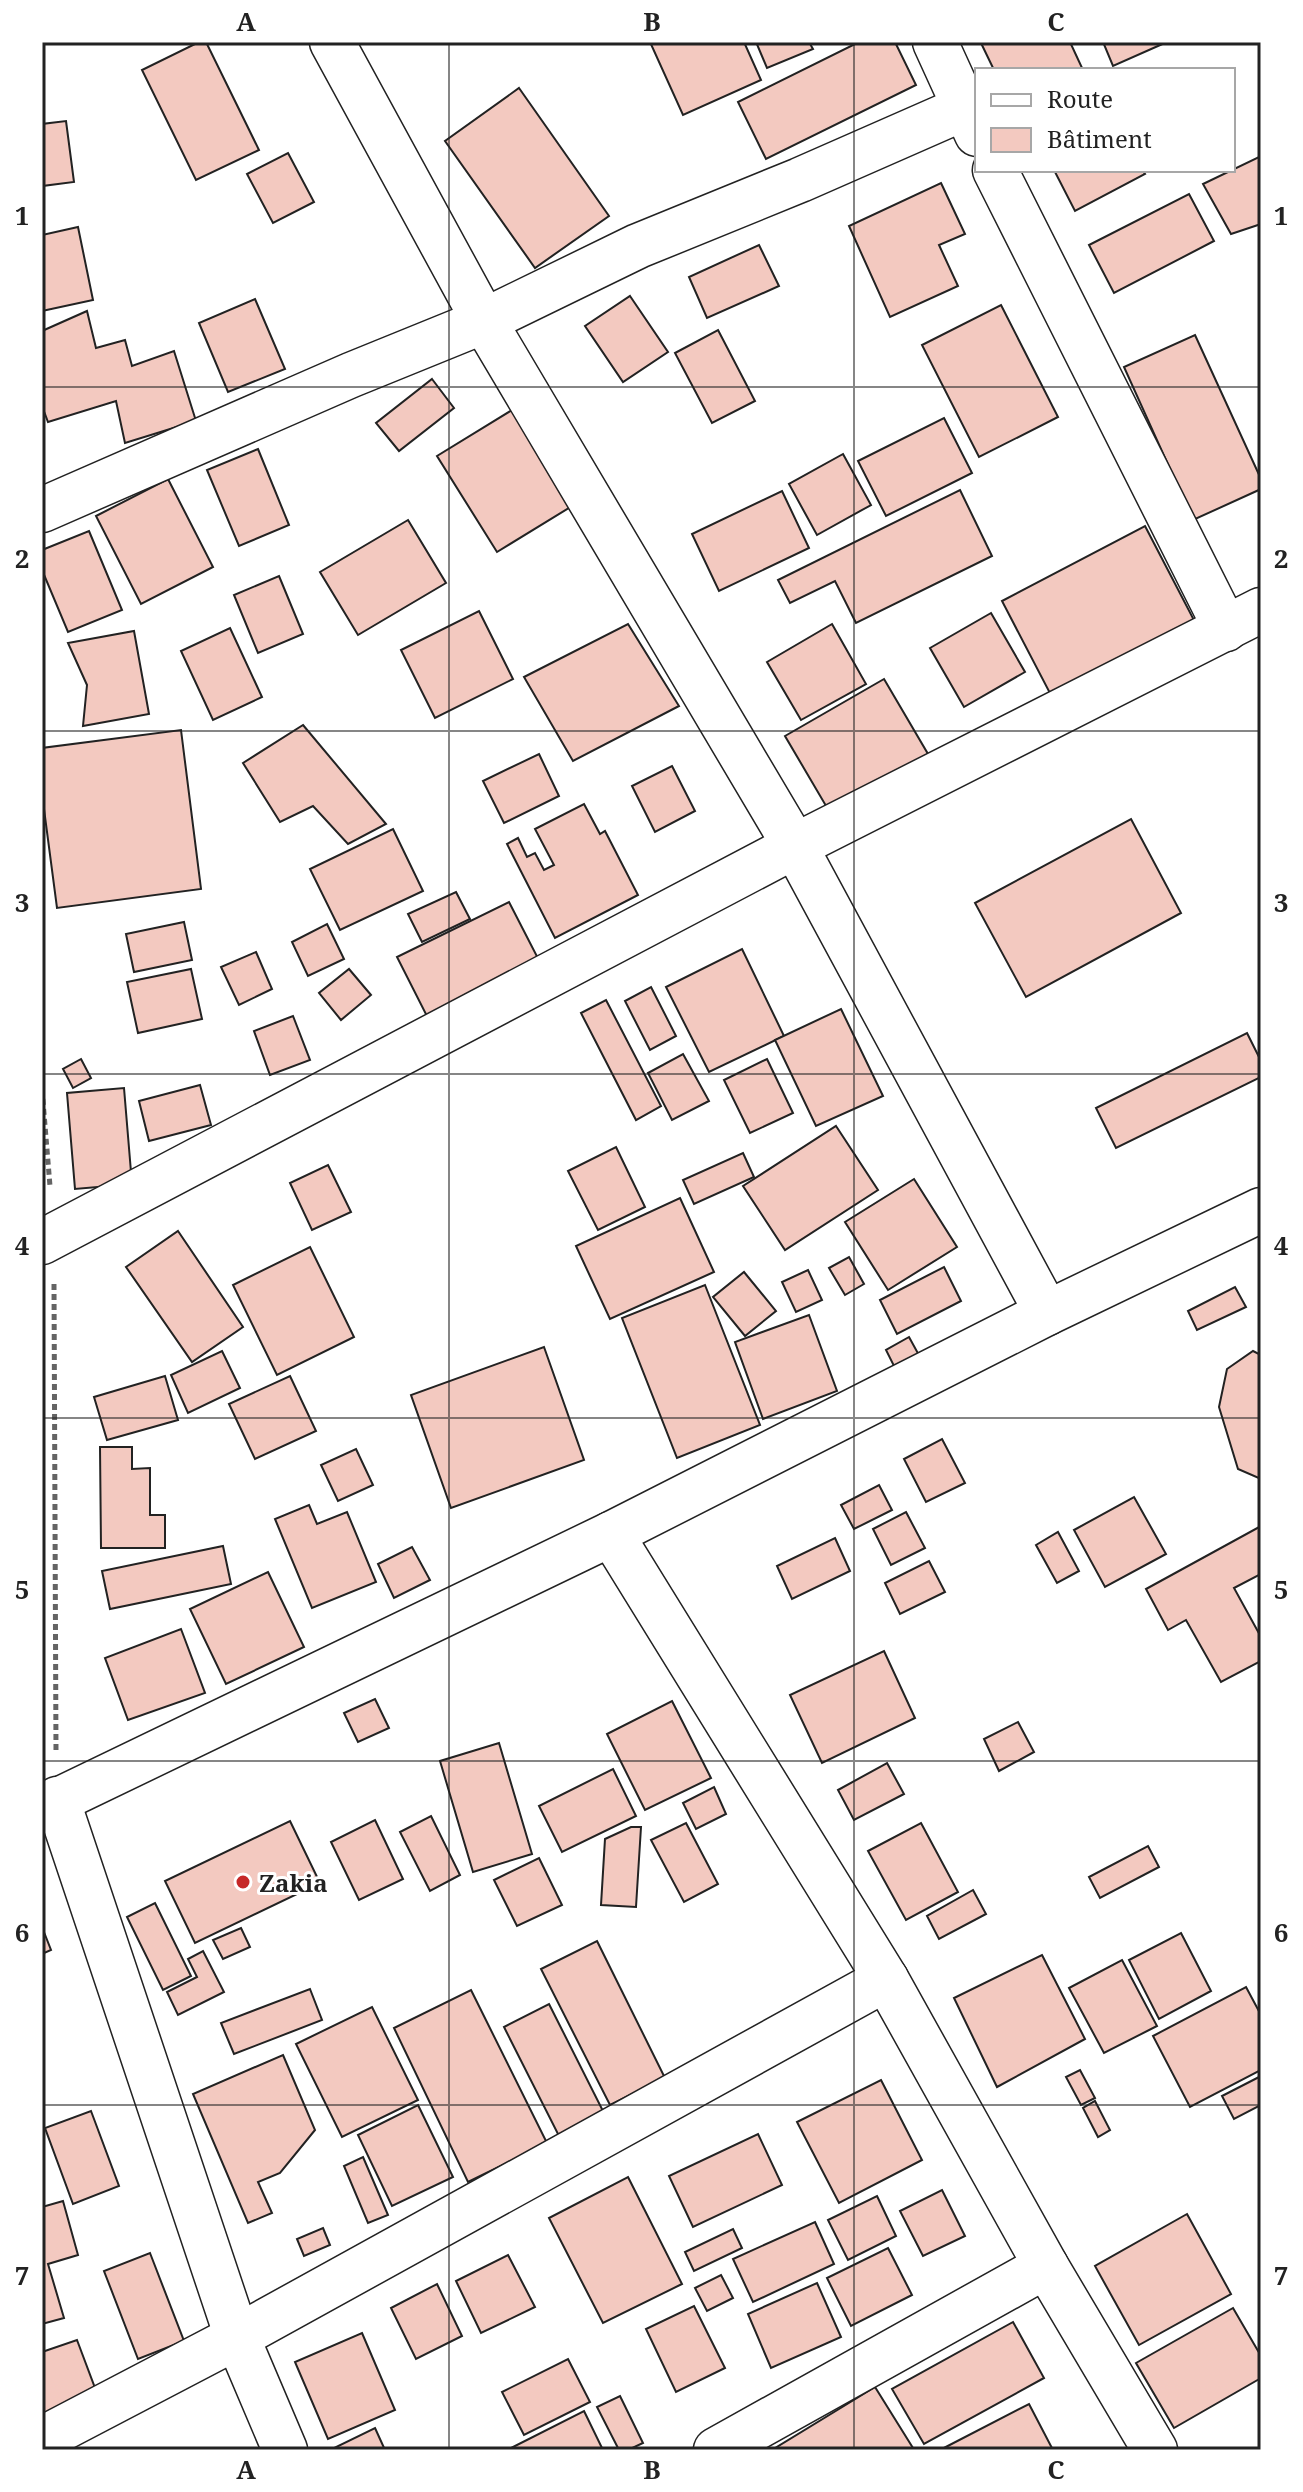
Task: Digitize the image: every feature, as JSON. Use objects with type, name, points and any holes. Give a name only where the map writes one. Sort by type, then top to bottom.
[{"type":"street","points":[[332,42],[484,321],[795,846],[1047,1313]]},
{"type":"street","points":[[42,510],[351,375],[484,321],[638,246],[800,180],[970,121],[935,42]]},
{"type":"street","points":[[48,1240],[795,846],[1243,619],[996,172]]},
{"type":"street","points":[[285,2450],[237,2337],[49,1803],[611,1534],[1047,1313],[1261,1210]]},
{"type":"street","points":[[611,1534],[886,1979],[1046,2266],[1155,2450]]},
{"type":"street","points":[[42,2439],[237,2337],[886,1979]]},
{"type":"street","points":[[716,2450],[1046,2266]]},
{"type":"path","points":[[42,1089],[48,1240],[49,1803]]},
{"type":"building","points":[[199,42],[206,42],[259,150],[196,180],[142,70]]},
{"type":"building","points":[[650,42],[744,42],[761,80],[683,115]]},
{"type":"building","points":[[756,42],[809,42],[813,49],[767,68]]},
{"type":"building","points":[[859,42],[895,42],[916,85],[766,159],[738,102]]},
{"type":"building","points":[[1070,42],[1082,68],[993,68],[981,43]]},
{"type":"building","points":[[1103,42],[1167,42],[1113,66]]},
{"type":"building","points":[[519,88],[609,216],[535,268],[445,141]]},
{"type":"building","points":[[66,121],[74,182],[42,186],[42,124]]},
{"type":"building","points":[[288,153],[314,202],[273,223],[247,174]]},
{"type":"building","points":[[1261,156],[1261,224],[1231,234],[1203,184],[1228,172],[1235,172],[1235,169]]},
{"type":"building","points":[[1055,172],[1145,174],[1075,211]]},
{"type":"building","points":[[941,183],[965,234],[939,245],[958,286],[890,317],[849,226]]},
{"type":"building","points":[[1189,194],[1214,241],[1114,293],[1089,245]]},
{"type":"building","points":[[78,227],[93,300],[42,311],[42,235]]},
{"type":"building","points":[[759,245],[779,286],[707,318],[689,277]]},
{"type":"building","points":[[630,296],[668,352],[623,382],[585,326]]},
{"type":"building","points":[[255,299],[285,369],[228,392],[199,323]]},
{"type":"building","points":[[1001,305],[1058,417],[979,457],[922,345]]},
{"type":"building","points":[[87,311],[96,348],[125,340],[132,366],[174,351],[196,421],[125,443],[116,401],[48,422],[42,406],[42,331]]},
{"type":"building","points":[[718,330],[755,401],[712,423],[675,353]]},
{"type":"building","points":[[1195,335],[1261,479],[1261,489],[1193,520],[1124,367]]},
{"type":"building","points":[[432,379],[454,408],[399,451],[376,423]]},
{"type":"building","points":[[517,407],[577,503],[497,552],[437,456]]},
{"type":"building","points":[[944,418],[972,473],[886,516],[858,461]]},
{"type":"building","points":[[258,449],[289,525],[239,546],[207,470]]},
{"type":"building","points":[[843,454],[871,505],[817,535],[789,484]]},
{"type":"building","points":[[168,479],[213,567],[141,604],[96,516]]},
{"type":"building","points":[[960,490],[992,556],[856,623],[835,581],[790,603],[778,580]]},
{"type":"building","points":[[782,491],[809,548],[719,591],[692,534]]},
{"type":"building","points":[[408,520],[446,583],[358,635],[320,572]]},
{"type":"building","points":[[1145,526],[1196,624],[1053,699],[1002,601]]},
{"type":"building","points":[[89,531],[122,610],[68,632],[42,570],[42,550]]},
{"type":"building","points":[[279,576],[303,634],[258,653],[234,595]]},
{"type":"building","points":[[479,611],[513,679],[435,718],[401,650]]},
{"type":"building","points":[[991,613],[1025,672],[964,707],[930,648]]},
{"type":"building","points":[[628,624],[679,706],[573,761],[524,677]]},
{"type":"building","points":[[832,624],[866,684],[801,720],[767,662]]},
{"type":"building","points":[[230,628],[262,697],[213,720],[181,651]]},
{"type":"building","points":[[134,631],[149,714],[83,726],[87,685],[68,643]]},
{"type":"building","points":[[884,679],[928,754],[829,811],[785,736]]},
{"type":"building","points":[[303,725],[386,824],[348,844],[313,806],[280,822],[243,763]]},
{"type":"building","points":[[181,730],[201,889],[57,908],[42,794],[42,748]]},
{"type":"building","points":[[539,754],[559,796],[504,823],[483,781]]},
{"type":"building","points":[[672,766],[695,811],[655,832],[632,786]]},
{"type":"building","points":[[584,804],[600,834],[605,831],[638,895],[555,938],[507,844],[518,838],[527,857],[535,853],[544,870],[554,865],[535,829]]},
{"type":"building","points":[[1131,819],[1181,913],[1026,997],[975,903]]},
{"type":"building","points":[[393,829],[423,891],[340,930],[310,869]]},
{"type":"building","points":[[456,892],[470,919],[422,942],[408,914]]},
{"type":"building","points":[[509,902],[545,972],[433,1028],[397,957]]},
{"type":"building","points":[[184,922],[192,960],[134,972],[126,934]]},
{"type":"building","points":[[327,924],[344,959],[308,976],[292,942]]},
{"type":"building","points":[[742,949],[784,1036],[709,1072],[666,987]]},
{"type":"building","points":[[256,952],[272,989],[239,1005],[221,967]]},
{"type":"building","points":[[191,969],[202,1019],[138,1033],[127,982]]},
{"type":"building","points":[[349,969],[371,995],[341,1020],[319,993]]},
{"type":"building","points":[[651,987],[676,1036],[650,1050],[625,1001]]},
{"type":"building","points":[[606,1000],[661,1106],[636,1120],[581,1013]]},
{"type":"building","points":[[841,1009],[883,1096],[816,1126],[775,1040]]},
{"type":"building","points":[[293,1016],[310,1060],[270,1075],[254,1031]]},
{"type":"building","points":[[1247,1033],[1261,1061],[1261,1077],[1116,1148],[1096,1108]]},
{"type":"building","points":[[683,1054],[709,1101],[672,1120],[648,1073]]},
{"type":"building","points":[[81,1059],[91,1078],[73,1088],[63,1069]]},
{"type":"building","points":[[767,1059],[793,1113],[750,1133],[724,1080]]},
{"type":"building","points":[[200,1085],[211,1125],[149,1141],[139,1101]]},
{"type":"building","points":[[124,1088],[132,1184],[75,1189],[67,1093]]},
{"type":"building","points":[[836,1126],[878,1190],[785,1250],[743,1186]]},
{"type":"building","points":[[616,1147],[645,1207],[598,1230],[568,1171]]},
{"type":"building","points":[[743,1153],[754,1177],[694,1204],[683,1180]]},
{"type":"building","points":[[328,1165],[351,1212],[312,1230],[290,1183]]},
{"type":"building","points":[[914,1179],[957,1247],[888,1290],[845,1222]]},
{"type":"building","points":[[680,1198],[714,1272],[610,1319],[576,1246]]},
{"type":"building","points":[[178,1231],[243,1327],[192,1362],[126,1267]]},
{"type":"building","points":[[310,1247],[354,1337],[277,1375],[233,1285]]},
{"type":"building","points":[[849,1257],[864,1284],[845,1295],[829,1268]]},
{"type":"building","points":[[944,1267],[961,1301],[897,1334],[880,1300]]},
{"type":"building","points":[[808,1270],[822,1300],[796,1312],[782,1282]]},
{"type":"building","points":[[744,1272],[776,1311],[745,1336],[713,1297]]},
{"type":"building","points":[[705,1285],[760,1425],[677,1458],[622,1318]]},
{"type":"building","points":[[1235,1287],[1246,1307],[1197,1330],[1188,1311]]},
{"type":"building","points":[[809,1315],[837,1391],[763,1419],[735,1342]]},
{"type":"building","points":[[909,1337],[920,1357],[896,1370],[886,1350]]},
{"type":"building","points":[[544,1347],[584,1460],[451,1508],[411,1395]]},
{"type":"building","points":[[222,1351],[240,1388],[188,1413],[171,1375]]},
{"type":"building","points":[[1253,1351],[1261,1355],[1261,1479],[1238,1469],[1219,1407],[1227,1369]]},
{"type":"building","points":[[165,1376],[178,1420],[107,1440],[94,1397]]},
{"type":"building","points":[[290,1376],[316,1431],[255,1459],[229,1404]]},
{"type":"building","points":[[942,1439],[965,1483],[926,1502],[904,1459]]},
{"type":"building","points":[[100,1447],[132,1447],[132,1469],[150,1468],[150,1515],[165,1515],[165,1548],[101,1548]]},
{"type":"building","points":[[356,1449],[373,1485],[338,1501],[321,1465]]},
{"type":"building","points":[[879,1485],[892,1510],[854,1529],[841,1505]]},
{"type":"building","points":[[1134,1497],[1166,1554],[1105,1587],[1074,1530]]},
{"type":"building","points":[[309,1505],[317,1524],[347,1512],[376,1582],[312,1608],[275,1519]]},
{"type":"building","points":[[906,1512],[925,1548],[891,1565],[873,1529]]},
{"type":"building","points":[[1261,1526],[1261,1574],[1234,1588],[1261,1637],[1261,1661],[1221,1682],[1186,1620],[1168,1630],[1146,1589]]},
{"type":"building","points":[[1058,1532],[1079,1571],[1057,1583],[1036,1545]]},
{"type":"building","points":[[835,1538],[850,1571],[792,1599],[777,1566]]},
{"type":"building","points":[[223,1546],[231,1584],[110,1609],[102,1571]]},
{"type":"building","points":[[412,1547],[430,1580],[394,1598],[378,1564]]},
{"type":"building","points":[[929,1561],[945,1592],[900,1614],[885,1583]]},
{"type":"building","points":[[268,1572],[304,1647],[226,1684],[190,1609]]},
{"type":"building","points":[[181,1629],[205,1693],[128,1720],[105,1658]]},
{"type":"building","points":[[884,1651],[915,1718],[822,1763],[790,1695]]},
{"type":"building","points":[[375,1699],[389,1728],[358,1742],[344,1713]]},
{"type":"building","points":[[672,1701],[711,1778],[645,1810],[607,1734]]},
{"type":"building","points":[[1018,1722],[1034,1752],[999,1771],[984,1739]]},
{"type":"building","points":[[499,1743],[532,1854],[473,1872],[440,1761]]},
{"type":"building","points":[[887,1763],[904,1794],[854,1820],[838,1790]]},
{"type":"building","points":[[613,1769],[636,1816],[562,1852],[539,1806]]},
{"type":"building","points":[[714,1787],[726,1814],[696,1829],[683,1803]]},
{"type":"building","points":[[431,1816],[460,1875],[430,1891],[400,1832]]},
{"type":"building","points":[[375,1820],[403,1879],[359,1900],[331,1842]]},
{"type":"building","name":"Zakia","points":[[290,1821],[320,1883],[195,1943],[165,1881]]},
{"type":"building","points":[[686,1823],[718,1884],[684,1902],[651,1840]]},
{"type":"building","points":[[921,1823],[958,1892],[906,1920],[868,1851]]},
{"type":"building","points":[[631,1827],[641,1827],[636,1907],[601,1905],[605,1839]]},
{"type":"building","points":[[1148,1846],[1159,1867],[1100,1898],[1089,1877]]},
{"type":"building","points":[[539,1858],[562,1905],[517,1926],[494,1880]]},
{"type":"building","points":[[973,1890],[986,1914],[939,1939],[927,1916]]},
{"type":"building","points":[[155,1903],[191,1976],[163,1990],[127,1917]]},
{"type":"building","points":[[42,1927],[51,1950],[42,1954]]},
{"type":"building","points":[[241,1928],[250,1947],[223,1959],[213,1940]]},
{"type":"building","points":[[1181,1933],[1211,1991],[1159,2019],[1129,1960]]},
{"type":"building","points":[[597,1941],[665,2078],[610,2105],[541,1969]]},
{"type":"building","points":[[203,1951],[224,1992],[178,2015],[167,1992],[197,1977],[188,1959]]},
{"type":"building","points":[[1042,1955],[1085,2039],[997,2087],[954,1998]]},
{"type":"building","points":[[1122,1960],[1157,2026],[1104,2053],[1069,1988]]},
{"type":"building","points":[[1246,1987],[1261,2015],[1261,2070],[1190,2107],[1153,2036]]},
{"type":"building","points":[[310,1989],[322,2020],[234,2054],[221,2023]]},
{"type":"building","points":[[471,1990],[547,2143],[468,2182],[394,2028]]},
{"type":"building","points":[[549,2004],[605,2115],[560,2138],[504,2027]]},
{"type":"building","points":[[372,2007],[418,2100],[342,2137],[296,2044]]},
{"type":"building","points":[[283,2055],[315,2130],[280,2173],[258,2182],[272,2213],[248,2223],[193,2094]]},
{"type":"building","points":[[1080,2070],[1095,2098],[1081,2105],[1066,2077]]},
{"type":"building","points":[[1261,2076],[1261,2105],[1234,2119],[1222,2096]]},
{"type":"building","points":[[881,2080],[922,2160],[839,2203],[797,2122]]},
{"type":"building","points":[[1095,2101],[1110,2130],[1098,2137],[1083,2108]]},
{"type":"building","points":[[418,2105],[453,2177],[392,2206],[358,2135]]},
{"type":"building","points":[[91,2111],[119,2186],[73,2204],[45,2128]]},
{"type":"building","points":[[758,2134],[782,2185],[693,2227],[669,2176]]},
{"type":"building","points":[[363,2157],[388,2215],[368,2223],[344,2166]]},
{"type":"building","points":[[628,2177],[682,2284],[603,2323],[549,2218]]},
{"type":"building","points":[[942,2190],[965,2236],[923,2256],[900,2211]]},
{"type":"building","points":[[877,2196],[896,2236],[848,2260],[828,2220]]},
{"type":"building","points":[[63,2201],[78,2255],[48,2264],[64,2318],[42,2324],[42,2207]]},
{"type":"building","points":[[1187,2214],[1231,2294],[1139,2345],[1095,2266]]},
{"type":"building","points":[[815,2222],[834,2264],[753,2302],[733,2259]]},
{"type":"building","points":[[323,2228],[330,2245],[304,2256],[297,2239]]},
{"type":"building","points":[[733,2229],[742,2248],[694,2271],[685,2252]]},
{"type":"building","points":[[888,2248],[912,2295],[851,2326],[827,2278]]},
{"type":"building","points":[[150,2253],[184,2341],[138,2359],[104,2271]]},
{"type":"building","points":[[508,2255],[535,2307],[481,2333],[456,2281]]},
{"type":"building","points":[[721,2275],[733,2298],[707,2311],[695,2288]]},
{"type":"building","points":[[817,2283],[841,2337],[771,2368],[748,2314]]},
{"type":"building","points":[[437,2284],[462,2336],[416,2359],[391,2308]]},
{"type":"building","points":[[694,2306],[725,2368],[676,2392],[646,2329]]},
{"type":"building","points":[[1233,2308],[1261,2356],[1261,2378],[1174,2428],[1136,2363]]},
{"type":"building","points":[[1013,2322],[1044,2378],[924,2444],[892,2389]]},
{"type":"building","points":[[362,2333],[395,2410],[328,2439],[295,2362]]},
{"type":"building","points":[[77,2340],[98,2396],[44,2415],[42,2352]]},
{"type":"building","points":[[568,2359],[590,2402],[524,2435],[502,2392]]},
{"type":"building","points":[[875,2387],[913,2448],[772,2450]]},
{"type":"building","points":[[620,2396],[643,2443],[628,2450],[619,2450],[597,2407]]},
{"type":"building","points":[[1029,2404],[1053,2450],[940,2450]]},
{"type":"building","points":[[584,2411],[603,2450],[512,2450],[511,2448]]},
{"type":"building","points":[[375,2428],[385,2450],[332,2449]]},
{"type":"place","name":"Zakia","points":[[243,1882]]}]
